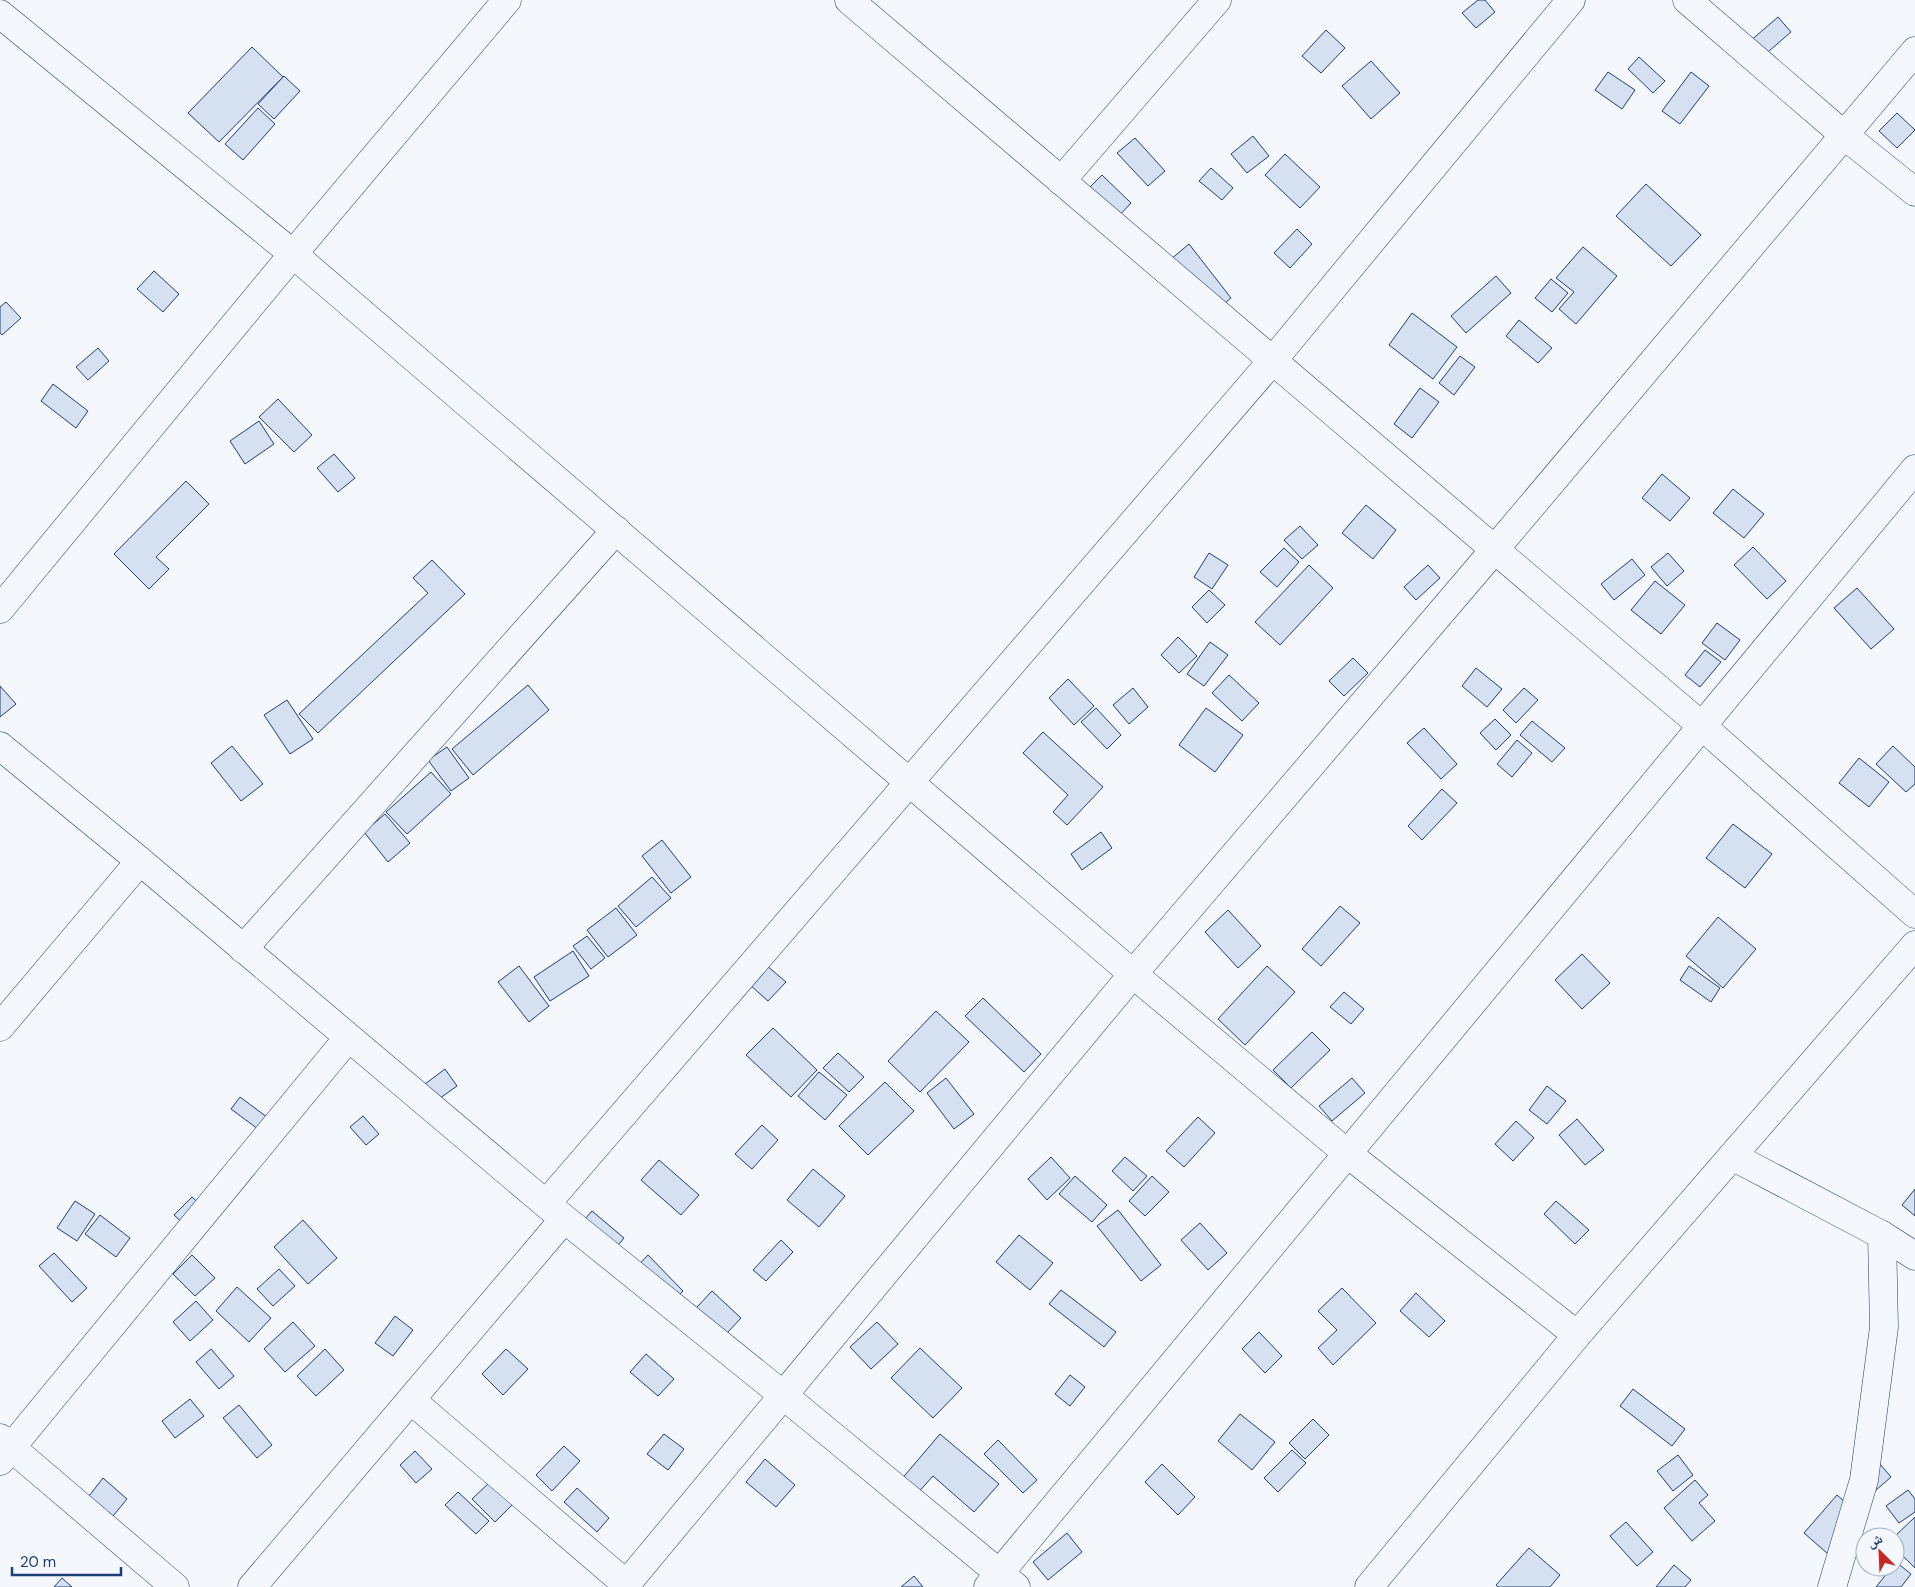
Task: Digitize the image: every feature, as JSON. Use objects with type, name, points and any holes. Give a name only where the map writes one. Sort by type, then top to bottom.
[{"type":"street","points":[[0,609],[293,254],[507,0]]},
{"type":"street","points":[[1061,181],[1218,0]]},
{"type":"street","points":[[252,1587],[411,1400],[555,1212],[909,782],[1273,360],[1571,0]]},
{"type":"street","points":[[1687,0],[1844,135],[1915,192]]},
{"type":"street","points":[[857,2],[1061,181],[1702,726],[1915,914]]},
{"type":"street","points":[[0,14],[293,254],[1133,974],[1348,1154],[1577,1335]]},
{"type":"street","points":[[411,1400],[625,1586],[1133,974],[1495,549],[1915,50]]},
{"type":"street","points":[[0,746],[140,861],[555,1212],[783,1396],[1001,1582],[1348,1154],[1915,469]]},
{"type":"street","points":[[243,949],[616,530]]},
{"type":"street","points":[[0,1027],[140,861]]},
{"type":"street","points":[[1369,1587],[1577,1335],[1915,945]]},
{"type":"street","points":[[175,1587],[4,1449],[348,1038]]},
{"type":"street","points":[[1732,1156],[1882,1235],[1915,1256]]},
{"type":"street","points":[[1832,1587],[1864,1480],[1884,1327],[1882,1235]]},
{"type":"building","points":[[1478,0],[1485,0],[1495,12],[1476,28],[1462,13]]},
{"type":"building","points":[[1778,17],[1791,32],[1761,58],[1748,43]]},
{"type":"building","points":[[1326,30],[1345,48],[1321,73],[1302,56]]},
{"type":"building","points":[[252,47],[283,77],[219,142],[188,113]]},
{"type":"building","points":[[1639,57],[1665,81],[1653,93],[1628,69]]},
{"type":"building","points":[[1371,61],[1400,93],[1371,119],[1342,86]]},
{"type":"building","points":[[1608,72],[1635,90],[1622,109],[1595,90]]},
{"type":"building","points":[[1691,72],[1709,86],[1680,124],[1662,111]]},
{"type":"building","points":[[284,76],[300,91],[274,119],[258,104]]},
{"type":"building","points":[[258,108],[275,124],[243,160],[225,144]]},
{"type":"building","points":[[1897,113],[1915,130],[1897,148],[1879,131]]},
{"type":"building","points":[[1253,136],[1269,156],[1247,173],[1231,154]]},
{"type":"building","points":[[1135,138],[1165,171],[1148,186],[1117,153]]},
{"type":"building","points":[[1285,154],[1320,187],[1300,208],[1265,175]]},
{"type":"building","points":[[1211,168],[1233,188],[1222,200],[1199,181]]},
{"type":"building","points":[[1102,175],[1131,203],[1115,220],[1086,191]]},
{"type":"building","points":[[1646,184],[1701,235],[1671,266],[1616,216]]},
{"type":"building","points":[[1297,229],[1312,244],[1290,268],[1274,253]]},
{"type":"building","points":[[1189,244],[1231,298],[1212,314],[1170,260]]},
{"type":"building","points":[[1583,247],[1617,276],[1576,324],[1559,309],[1574,292],[1556,278]]},
{"type":"building","points":[[154,271],[179,294],[163,312],[137,289]]},
{"type":"building","points":[[1496,276],[1511,293],[1466,333],[1451,316]]},
{"type":"building","points":[[1551,279],[1568,293],[1552,312],[1535,298]]},
{"type":"building","points":[[6,302],[21,318],[2,335],[0,333],[0,307]]},
{"type":"building","points":[[1412,313],[1457,347],[1433,379],[1389,345]]},
{"type":"building","points":[[1519,320],[1552,348],[1538,363],[1506,336]]},
{"type":"building","points":[[98,348],[109,361],[88,380],[76,367]]},
{"type":"building","points":[[1460,356],[1475,367],[1454,395],[1439,383]]},
{"type":"building","points":[[53,384],[88,411],[76,428],[41,401]]},
{"type":"building","points":[[1420,388],[1439,402],[1412,438],[1394,424]]},
{"type":"building","points":[[278,399],[312,435],[294,452],[259,417]]},
{"type":"building","points":[[259,421],[274,444],[245,464],[230,441]]},
{"type":"building","points":[[334,454],[355,478],[338,492],[317,468]]},
{"type":"building","points":[[1662,474],[1690,498],[1670,521],[1642,498]]},
{"type":"building","points":[[186,481],[209,504],[156,557],[169,569],[149,589],[114,554]]},
{"type":"building","points":[[1733,489],[1764,514],[1744,538],[1713,513]]},
{"type":"building","points":[[1366,505],[1396,530],[1373,559],[1342,533]]},
{"type":"building","points":[[1300,526],[1318,545],[1302,559],[1284,540]]},
{"type":"building","points":[[1753,547],[1786,581],[1767,599],[1734,565]]},
{"type":"building","points":[[1284,548],[1299,562],[1277,587],[1260,572]]},
{"type":"building","points":[[1209,553],[1228,565],[1212,589],[1194,577]]},
{"type":"building","points":[[1668,553],[1684,571],[1667,586],[1651,567]]},
{"type":"building","points":[[1632,559],[1645,575],[1614,600],[1601,584]]},
{"type":"building","points":[[432,560],[465,594],[318,733],[299,714],[428,593],[413,578]]},
{"type":"building","points":[[1309,565],[1333,588],[1280,645],[1255,622]]},
{"type":"building","points":[[1428,565],[1440,578],[1416,600],[1404,587]]},
{"type":"building","points":[[1655,581],[1685,605],[1661,634],[1631,610]]},
{"type":"building","points":[[1857,588],[1894,629],[1871,649],[1834,608]]},
{"type":"building","points":[[1209,590],[1225,605],[1207,623],[1192,607]]},
{"type":"building","points":[[1717,623],[1740,640],[1725,660],[1702,643]]},
{"type":"building","points":[[1178,637],[1197,656],[1179,673],[1161,655]]},
{"type":"building","points":[[1210,642],[1228,655],[1204,686],[1187,674]]},
{"type":"building","points":[[1705,650],[1721,662],[1700,687],[1685,675]]},
{"type":"building","points":[[1353,658],[1368,673],[1344,696],[1329,681]]},
{"type":"building","points":[[1476,668],[1502,689],[1487,707],[1462,686]]},
{"type":"building","points":[[1229,675],[1259,703],[1242,721],[1212,693]]},
{"type":"building","points":[[1068,679],[1094,706],[1074,725],[1049,698]]},
{"type":"building","points":[[528,685],[549,710],[473,775],[452,749]]},
{"type":"building","points":[[0,686],[16,704],[0,717]]},
{"type":"building","points":[[1133,688],[1148,707],[1129,724],[1113,705]]},
{"type":"building","points":[[1524,688],[1538,700],[1516,723],[1503,710]]},
{"type":"building","points":[[287,700],[313,739],[290,754],[264,715]]},
{"type":"building","points":[[1096,708],[1121,735],[1107,749],[1081,722]]},
{"type":"building","points":[[1206,708],[1243,735],[1215,772],[1179,745]]},
{"type":"building","points":[[1495,719],[1511,735],[1496,750],[1480,733]]},
{"type":"building","points":[[1532,721],[1565,748],[1552,762],[1520,735]]},
{"type":"building","points":[[1424,728],[1457,764],[1441,779],[1407,743]]},
{"type":"building","points":[[1043,732],[1103,787],[1067,825],[1053,812],[1068,795],[1023,753]]},
{"type":"building","points":[[1517,740],[1532,753],[1512,777],[1497,764]]},
{"type":"building","points":[[232,746],[263,784],[241,801],[211,763]]},
{"type":"building","points":[[1893,746],[1915,767],[1915,784],[1906,792],[1876,764]]},
{"type":"building","points":[[447,747],[469,778],[451,791],[428,760]]},
{"type":"building","points":[[1859,758],[1889,782],[1869,807],[1839,783]]},
{"type":"building","points":[[431,772],[451,794],[407,834],[386,812]]},
{"type":"building","points":[[1442,789],[1457,803],[1422,840],[1408,826]]},
{"type":"building","points":[[385,814],[410,843],[388,862],[364,832]]},
{"type":"building","points":[[1733,824],[1772,854],[1745,888],[1706,858]]},
{"type":"building","points":[[1101,832],[1112,848],[1082,870],[1071,854]]},
{"type":"building","points":[[662,840],[691,877],[671,893],[642,856]]},
{"type":"building","points":[[652,877],[671,898],[636,927],[618,906]]},
{"type":"building","points":[[1340,906],[1360,923],[1321,966],[1302,949]]},
{"type":"building","points":[[616,908],[637,935],[608,957],[587,930]]},
{"type":"building","points":[[1228,910],[1261,946],[1238,968],[1205,932]]},
{"type":"building","points":[[1718,917],[1756,949],[1723,988],[1686,956]]},
{"type":"building","points":[[587,936],[605,958],[591,969],[573,946]]},
{"type":"building","points":[[573,951],[589,976],[550,1001],[534,977]]},
{"type":"building","points":[[1582,954],[1610,983],[1582,1009],[1555,980]]},
{"type":"building","points":[[766,965],[786,982],[768,1001],[749,984]]},
{"type":"building","points":[[519,966],[549,1006],[529,1022],[498,982]]},
{"type":"building","points":[[1267,966],[1295,992],[1245,1045],[1218,1019]]},
{"type":"building","points":[[1689,966],[1720,988],[1711,1002],[1680,980]]},
{"type":"building","points":[[1344,992],[1364,1009],[1351,1024],[1330,1007]]},
{"type":"building","points":[[983,998],[1041,1054],[1024,1072],[965,1016]]},
{"type":"building","points":[[936,1011],[969,1042],[920,1092],[888,1061]]},
{"type":"building","points":[[773,1028],[817,1070],[791,1097],[746,1055]]},
{"type":"building","points":[[1312,1032],[1330,1050],[1291,1088],[1273,1070]]},
{"type":"building","points":[[838,1053],[864,1077],[849,1092],[823,1068]]},
{"type":"building","points":[[445,1069],[457,1086],[436,1101],[425,1084]]},
{"type":"building","points":[[819,1072],[847,1095],[825,1120],[798,1096]]},
{"type":"building","points":[[946,1078],[974,1114],[954,1129],[927,1093]]},
{"type":"building","points":[[1352,1078],[1365,1093],[1332,1121],[1319,1106]]},
{"type":"building","points":[[885,1082],[914,1111],[868,1155],[839,1126]]},
{"type":"building","points":[[1547,1086],[1566,1101],[1547,1124],[1529,1110]]},
{"type":"building","points":[[240,1097],[275,1123],[266,1135],[231,1109]]},
{"type":"building","points":[[363,1116],[379,1134],[366,1145],[350,1127]]},
{"type":"building","points":[[1198,1117],[1215,1133],[1184,1167],[1166,1151]]},
{"type":"building","points":[[1577,1119],[1604,1150],[1585,1165],[1559,1135]]},
{"type":"building","points":[[1516,1121],[1534,1138],[1513,1161],[1495,1144]]},
{"type":"building","points":[[762,1125],[778,1140],[752,1169],[735,1154]]},
{"type":"building","points":[[1051,1157],[1070,1178],[1047,1200],[1028,1179]]},
{"type":"building","points":[[1125,1157],[1147,1176],[1133,1191],[1112,1171]]},
{"type":"building","points":[[659,1160],[699,1195],[681,1215],[641,1180]]},
{"type":"building","points":[[813,1169],[845,1196],[819,1227],[787,1200]]},
{"type":"building","points":[[1075,1176],[1107,1205],[1092,1222],[1059,1194]]},
{"type":"building","points":[[1152,1176],[1169,1192],[1145,1216],[1129,1201]]},
{"type":"building","points":[[1915,1189],[1915,1216],[1902,1205]]},
{"type":"building","points":[[192,1197],[210,1214],[192,1232],[174,1215]]},
{"type":"building","points":[[75,1201],[95,1214],[77,1241],[57,1228]]},
{"type":"building","points":[[1556,1201],[1589,1230],[1575,1244],[1544,1214]]},
{"type":"building","points":[[1118,1210],[1161,1265],[1141,1281],[1097,1226]]},
{"type":"building","points":[[592,1211],[624,1238],[609,1256],[576,1229]]},
{"type":"building","points":[[100,1215],[130,1238],[116,1257],[85,1234]]},
{"type":"building","points":[[303,1220],[337,1258],[308,1284],[274,1247]]},
{"type":"building","points":[[1200,1223],[1227,1253],[1208,1270],[1181,1240]]},
{"type":"building","points":[[1019,1235],[1053,1263],[1030,1290],[996,1262]]},
{"type":"building","points":[[781,1240],[793,1252],[766,1281],[753,1270]]},
{"type":"building","points":[[54,1253],[87,1288],[72,1302],[39,1266]]},
{"type":"building","points":[[192,1255],[215,1278],[195,1296],[173,1274]]},
{"type":"building","points":[[648,1255],[683,1291],[667,1307],[632,1272]]},
{"type":"building","points":[[279,1269],[295,1286],[273,1306],[257,1289]]},
{"type":"building","points":[[237,1287],[271,1318],[249,1342],[216,1311]]},
{"type":"building","points":[[1342,1288],[1376,1323],[1333,1365],[1318,1348],[1337,1330],[1318,1311]]},
{"type":"building","points":[[1061,1290],[1116,1332],[1104,1347],[1049,1304]]},
{"type":"building","points":[[712,1291],[741,1318],[714,1347],[685,1320]]},
{"type":"building","points":[[1416,1293],[1445,1321],[1429,1337],[1400,1311]]},
{"type":"building","points":[[196,1301],[213,1320],[190,1341],[173,1322]]},
{"type":"building","points":[[395,1316],[413,1330],[393,1356],[375,1343]]},
{"type":"building","points":[[293,1322],[315,1346],[285,1372],[264,1349]]},
{"type":"building","points":[[877,1322],[898,1344],[871,1369],[850,1347]]},
{"type":"building","points":[[1259,1332],[1282,1356],[1265,1373],[1242,1349]]},
{"type":"building","points":[[920,1348],[962,1388],[933,1418],[891,1378]]},
{"type":"building","points":[[211,1349],[234,1376],[219,1389],[196,1362]]},
{"type":"building","points":[[325,1349],[344,1370],[316,1396],[297,1376]]},
{"type":"building","points":[[506,1349],[528,1369],[503,1395],[482,1374]]},
{"type":"building","points":[[646,1354],[674,1379],[658,1396],[630,1372]]},
{"type":"building","points":[[1070,1375],[1085,1387],[1070,1406],[1055,1394]]},
{"type":"building","points":[[1633,1389],[1685,1429],[1672,1446],[1620,1406]]},
{"type":"building","points":[[190,1399],[204,1416],[175,1438],[162,1421]]},
{"type":"building","points":[[239,1405],[272,1445],[257,1458],[223,1418]]},
{"type":"building","points":[[1240,1414],[1275,1442],[1252,1470],[1218,1441]]},
{"type":"building","points":[[1313,1419],[1329,1435],[1305,1459],[1289,1443]]},
{"type":"building","points":[[664,1434],[684,1449],[668,1470],[647,1454]]},
{"type":"building","points":[[940,1434],[999,1484],[974,1512],[933,1476],[916,1495],[900,1481]]},
{"type":"building","points":[[998,1440],[1037,1480],[1023,1493],[984,1454]]},
{"type":"building","points":[[564,1446],[580,1461],[552,1491],[536,1475]]},
{"type":"building","points":[[1292,1450],[1306,1463],[1278,1492],[1264,1478]]},
{"type":"building","points":[[415,1451],[432,1469],[416,1483],[400,1465]]},
{"type":"building","points":[[1678,1455],[1693,1475],[1673,1491],[1657,1471]]},
{"type":"building","points":[[1874,1457],[1891,1477],[1875,1491],[1858,1471]]},
{"type":"building","points":[[765,1459],[795,1485],[776,1507],[746,1482]]},
{"type":"building","points":[[1162,1464],[1195,1497],[1178,1515],[1145,1482]]},
{"type":"building","points":[[103,1478],[127,1499],[113,1516],[89,1496]]},
{"type":"building","points":[[1695,1480],[1708,1495],[1699,1503],[1715,1521],[1692,1541],[1664,1508]]},
{"type":"building","points":[[490,1482],[512,1505],[495,1522],[472,1499]]},
{"type":"building","points":[[577,1488],[609,1518],[597,1532],[564,1502]]},
{"type":"building","points":[[1908,1490],[1915,1499],[1915,1512],[1899,1523],[1886,1506]]},
{"type":"building","points":[[458,1492],[489,1521],[476,1534],[445,1505]]},
{"type":"building","points":[[1837,1495],[1861,1516],[1828,1554],[1804,1533]]},
{"type":"building","points":[[1915,1517],[1915,1568],[1905,1558],[1904,1527]]},
{"type":"building","points":[[1626,1522],[1653,1552],[1637,1566],[1610,1536]]},
{"type":"building","points":[[1067,1533],[1082,1552],[1048,1580],[1033,1562]]},
{"type":"building","points":[[1529,1548],[1560,1575],[1550,1587],[1498,1587],[1496,1585]]},
{"type":"building","points":[[1674,1565],[1691,1580],[1685,1587],[1656,1587]]},
{"type":"building","points":[[1905,1569],[1911,1574],[1901,1587],[1876,1587],[1884,1577],[1905,1577]]},
{"type":"building","points":[[914,1576],[923,1587],[901,1587]]},
{"type":"building","points":[[62,1578],[72,1587],[54,1587]]}]
